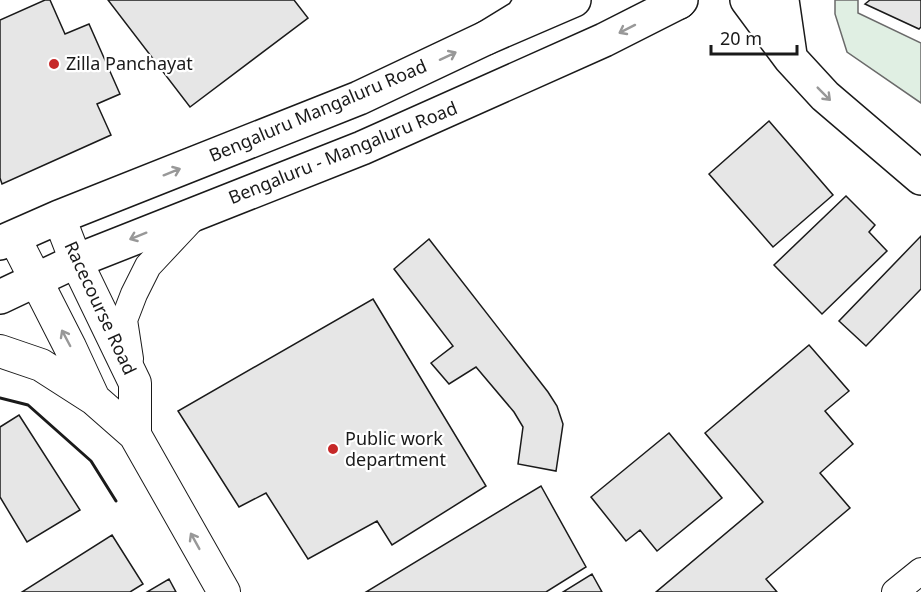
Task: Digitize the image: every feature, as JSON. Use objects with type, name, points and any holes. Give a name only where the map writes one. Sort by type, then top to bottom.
[{"type":"main road","points":[[486,38],[522,16],[532,0]]},
{"type":"main road","name":"Bengaluru Mangaluru Road","points":[[59,217],[359,98],[486,38],[574,0]]},
{"type":"main road","points":[[747,0],[790,58],[825,96],[921,178]]},
{"type":"main road","points":[[782,0],[790,58]]},
{"type":"main road","name":"Bengaluru - Mangaluru Road","points":[[0,297],[76,261],[362,148],[604,40],[679,1]]},
{"type":"main road","points":[[7,240],[59,217]]},
{"type":"street","points":[[135,383],[124,320],[148,266],[199,211]]},
{"type":"street","name":"Racecourse Road","points":[[59,217],[76,261],[135,383],[135,435],[224,592]]},
{"type":"street","points":[[7,240],[35,280],[94,399]]},
{"type":"street","points":[[0,351],[41,366],[94,399],[135,435]]},
{"type":"street","points":[[895,592],[921,572]]},
{"type":"green space","points":[[835,0],[858,0],[858,13],[921,43],[921,103],[847,52],[835,14]]},
{"type":"building","name":"Zilla Panchayat","points":[[45,0],[50,0],[65,34],[89,24],[120,94],[97,104],[111,135],[2,184],[0,178],[0,20]]},
{"type":"building","points":[[108,0],[294,0],[308,18],[190,107]]},
{"type":"building","points":[[870,0],[921,0],[921,27],[919,29],[865,4]]},
{"type":"building","points":[[769,121],[833,195],[773,247],[709,174]]},
{"type":"building","points":[[846,196],[875,225],[869,232],[887,251],[822,314],[774,265]]},
{"type":"building","points":[[921,236],[921,289],[866,346],[839,321]]},
{"type":"building","points":[[429,239],[557,406],[563,424],[556,471],[518,464],[523,427],[514,412],[476,367],[449,384],[431,363],[453,346],[394,269]]},
{"type":"building","name":"Public work department","points":[[373,299],[486,486],[392,545],[377,521],[308,559],[266,493],[239,507],[178,411]]},
{"type":"building","points":[[809,345],[849,391],[825,411],[853,444],[820,473],[850,508],[766,579],[777,592],[656,592],[763,502],[705,433]]},
{"type":"building","points":[[19,415],[80,510],[27,542],[0,497],[0,427]]},
{"type":"building","points":[[669,433],[722,498],[657,551],[640,530],[626,541],[591,497]]},
{"type":"building","points":[[541,486],[586,567],[546,592],[366,592]]},
{"type":"building","points":[[112,535],[143,584],[130,592],[22,592]]},
{"type":"building","points":[[592,574],[602,592],[563,592]]},
{"type":"building","points":[[169,579],[176,592],[147,592]]},
{"type":"wall","points":[[0,398],[28,405],[91,461],[116,501]]},
{"type":"place","name":"Zilla Panchayat","points":[[54,64]]},
{"type":"place","name":"Public work department","points":[[333,449]]}]
